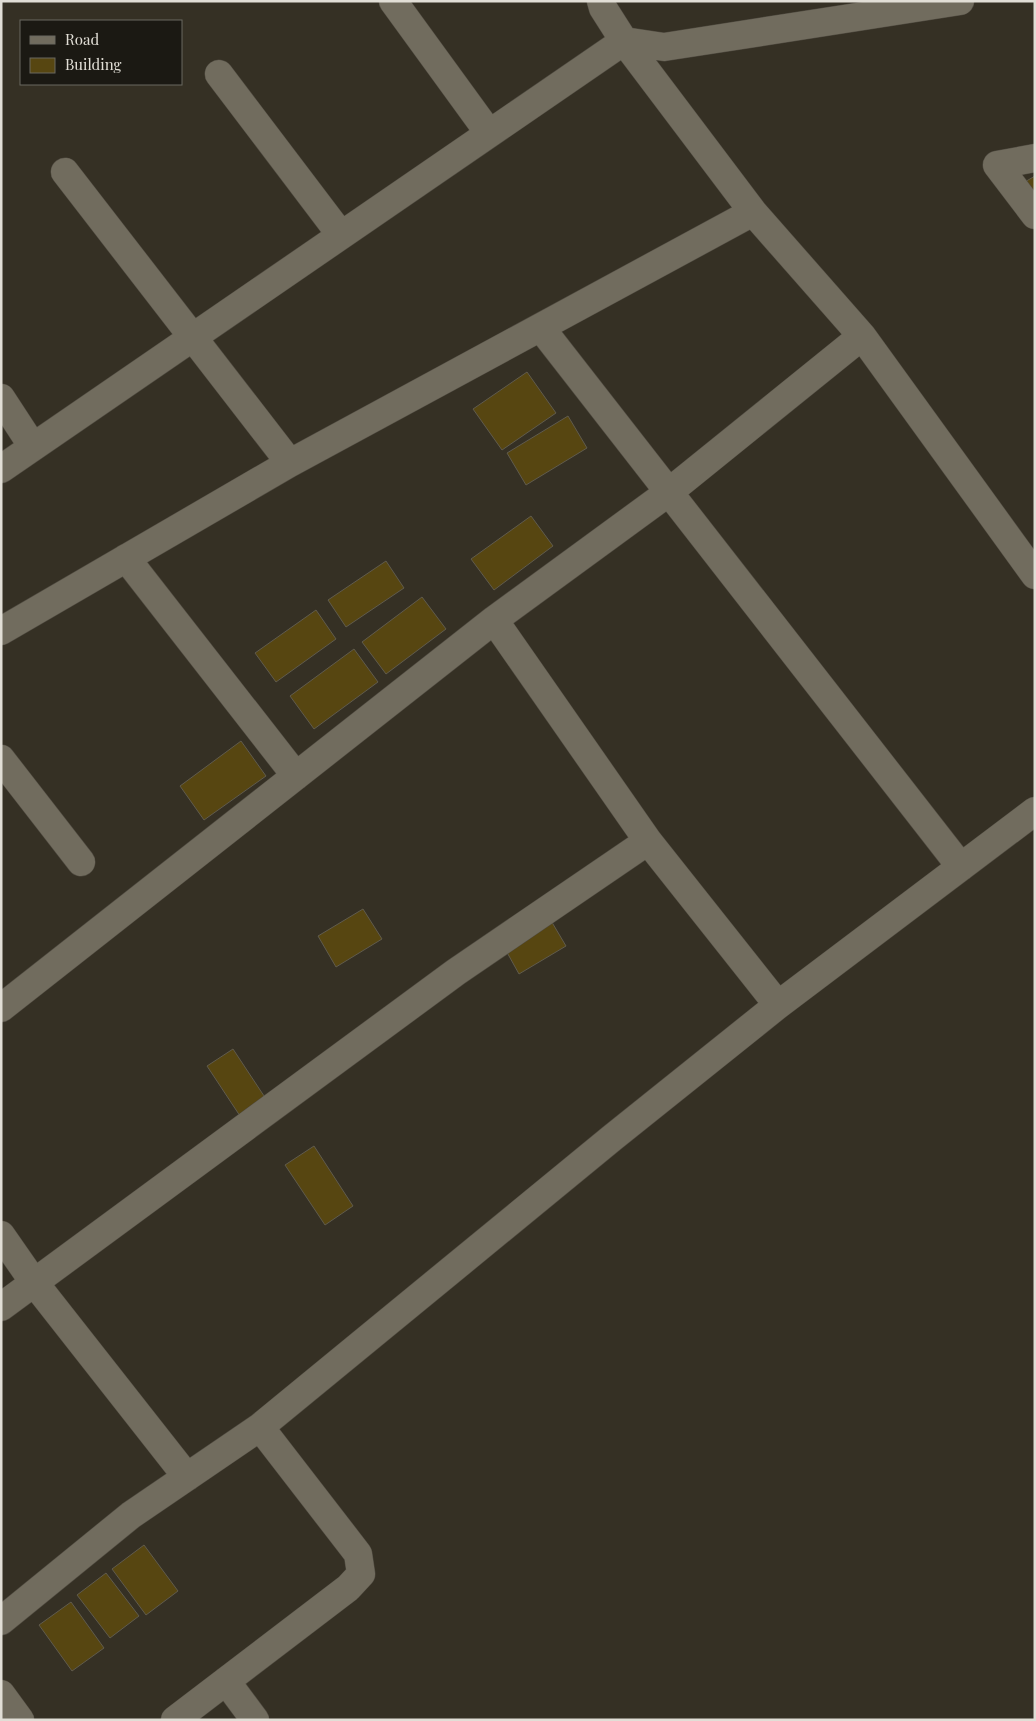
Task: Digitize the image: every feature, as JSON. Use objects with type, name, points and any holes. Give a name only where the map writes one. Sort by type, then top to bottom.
[{"type":"street","points":[[394,1],[489,133]]},
{"type":"street","points":[[602,1],[603,8],[624,41],[753,212],[862,336],[1035,575]]},
{"type":"street","points":[[1,469],[624,41],[664,47],[960,1]]},
{"type":"street","points":[[219,74],[341,235]]},
{"type":"street","points":[[1035,158],[997,165],[1035,215]]},
{"type":"street","points":[[65,172],[290,463]]},
{"type":"street","points":[[1,631],[290,463],[753,212]]},
{"type":"street","points":[[541,328],[961,867]]},
{"type":"street","points":[[1,1008],[494,620],[669,492],[862,336]]},
{"type":"street","points":[[1,398],[33,447]]},
{"type":"street","points":[[126,558],[296,776]]},
{"type":"street","points":[[494,620],[648,841],[778,1006]]},
{"type":"street","points":[[1,758],[81,862]]},
{"type":"street","points":[[1,1621],[131,1515],[260,1427],[612,1138],[778,1006],[1035,811]]},
{"type":"street","points":[[1,1307],[33,1281],[456,972],[648,841]]},
{"type":"street","points":[[1,1235],[33,1281],[187,1477]]},
{"type":"street","points":[[175,1720],[348,1588],[360,1574],[358,1554],[260,1427]]},
{"type":"street","points":[[226,1681],[255,1720]]},
{"type":"street","points":[[1,1694],[20,1720]]},
{"type":"building","points":[[1035,176],[1035,197],[1023,183]]},
{"type":"building","points":[[527,372],[556,413],[502,450],[473,409]]},
{"type":"building","points":[[568,416],[587,448],[526,485],[507,453]]},
{"type":"building","points":[[531,516],[553,546],[494,590],[471,559]]},
{"type":"building","points":[[386,561],[404,588],[346,627],[328,600]]},
{"type":"building","points":[[422,597],[446,629],[386,674],[362,642]]},
{"type":"building","points":[[316,610],[336,639],[276,682],[255,653]]},
{"type":"building","points":[[354,649],[378,682],[314,729],[290,696]]},
{"type":"building","points":[[241,741],[266,776],[204,820],[180,786]]},
{"type":"building","points":[[363,909],[382,939],[336,967],[318,936]]},
{"type":"building","points":[[550,919],[566,946],[519,974],[504,947]]},
{"type":"building","points":[[233,1049],[268,1102],[242,1119],[207,1066]]},
{"type":"building","points":[[314,1146],[353,1206],[325,1225],[285,1165]]},
{"type":"building","points":[[144,1545],[178,1591],[146,1615],[112,1569]]},
{"type":"building","points":[[106,1573],[139,1616],[110,1638],[77,1595]]},
{"type":"building","points":[[71,1602],[104,1648],[72,1671],[39,1625]]}]
